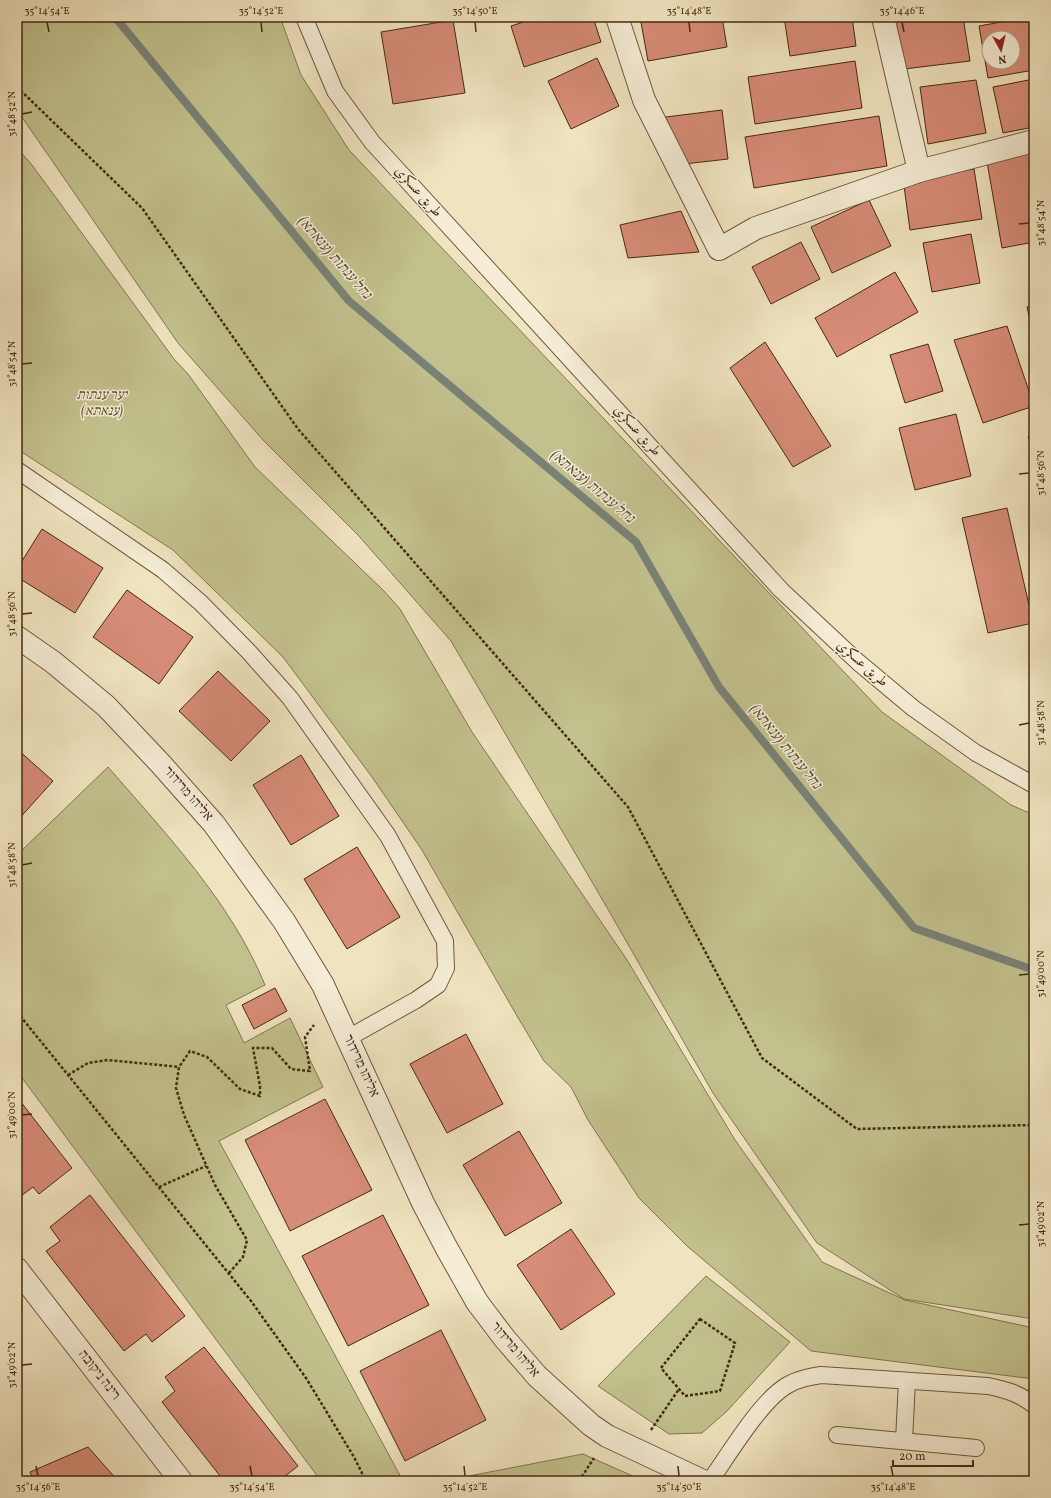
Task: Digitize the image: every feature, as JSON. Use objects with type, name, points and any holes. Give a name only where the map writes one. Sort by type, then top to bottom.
[{"type":"street","points":[[617,17],[644,100],[719,248],[756,228],[919,171],[1034,141]]},
{"type":"street","points":[[883,17],[919,171]]},
{"type":"street","name":"אליהו מרידור","points":[[17,637],[53,662],[106,706],[160,762],[214,824],[284,921],[323,985],[423,1203],[477,1302],[505,1339],[537,1376],[591,1425],[607,1436],[704,1481]]},
{"type":"street","name":"רינה ניקובה","points":[[17,1269],[181,1481]]},
{"type":"lane","name":"طريق عسكري","points":[[304,17],[335,91],[372,142],[781,590],[858,662],[913,708],[976,753],[1034,785]]},
{"type":"lane","points":[[17,470],[163,570],[201,603],[249,652],[290,698],[388,836],[445,941],[446,968],[438,985],[416,1000],[348,1038]]},
{"type":"lane","points":[[710,1481],[757,1415],[776,1394],[793,1382],[806,1377],[821,1375],[988,1386],[1005,1389],[1022,1395],[1034,1405]]},
{"type":"lane","points":[[904,1441],[907,1381]]},
{"type":"lane","points":[[837,1435],[976,1448]]},
{"type":"path","points":[[17,87],[142,208],[298,429],[628,807],[762,1058],[857,1130],[1034,1125]]},
{"type":"path","points":[[229,1273],[243,1257],[247,1240],[215,1185],[184,1116],[176,1088],[179,1067],[190,1051],[207,1057],[240,1089],[260,1096],[260,1086],[253,1048],[272,1048],[291,1069],[310,1071],[305,1037],[331,1002]]},
{"type":"path","points":[[17,1012],[251,1301],[306,1378],[354,1457],[366,1481]]},
{"type":"path","points":[[68,1075],[88,1063],[108,1060],[179,1067]]},
{"type":"path","points":[[159,1187],[206,1166]]},
{"type":"path","points":[[700,1319],[735,1343],[720,1391],[685,1396],[679,1389],[661,1368],[700,1319]]},
{"type":"path","points":[[636,1450],[679,1389]]},
{"type":"green space","points":[[17,17],[280,17],[301,75],[349,150],[882,712],[1011,805],[1034,815],[1034,1319],[904,1299],[817,1243],[713,1093],[609,911],[451,641],[358,535],[263,440],[178,343],[17,110]]},
{"type":"green space","name":"יער ענתות (ענאתא)","points":[[17,148],[32,165],[174,359],[188,374],[255,467],[384,591],[400,609],[472,732],[627,960],[735,1140],[822,1262],[905,1300],[1034,1328],[1034,1379],[811,1351],[687,1246],[639,1198],[588,1120],[571,1087],[544,1061],[422,850],[372,777],[283,657],[173,550],[17,449]]},
{"type":"green space","points":[[108,767],[196,870],[216,897],[251,955],[265,985],[226,1005],[244,1043],[290,1018],[323,1087],[219,1141],[403,1481],[321,1481],[17,1071],[17,855]]},
{"type":"green space","points":[[706,1276],[790,1342],[727,1411],[702,1433],[669,1434],[598,1386]]},
{"type":"green space","points":[[583,1454],[644,1481],[443,1481]]},
{"type":"building","points":[[539,17],[593,17],[601,42],[524,67],[511,26]]},
{"type":"building","points":[[640,17],[722,17],[727,47],[648,61]]},
{"type":"building","points":[[784,17],[852,17],[856,46],[790,56]]},
{"type":"building","points":[[892,17],[963,17],[970,61],[904,69]]},
{"type":"building","points":[[1034,17],[1034,70],[988,78],[987,70],[1021,70],[1021,30],[981,30],[981,38],[979,26]]},
{"type":"building","points":[[453,20],[465,93],[393,104],[381,32]]},
{"type":"building","points":[[597,58],[619,106],[571,129],[548,81]]},
{"type":"building","points":[[855,61],[862,108],[755,124],[748,77]]},
{"type":"building","points":[[1034,79],[1034,127],[1003,133],[993,87]]},
{"type":"building","points":[[976,80],[986,133],[928,144],[920,87]]},
{"type":"building","points":[[722,110],[728,159],[684,164],[658,118]]},
{"type":"building","points":[[879,116],[887,166],[754,188],[745,137]]},
{"type":"building","points":[[1034,148],[1034,242],[1002,248],[986,156]]},
{"type":"building","points":[[974,169],[982,219],[910,230],[903,179]]},
{"type":"building","points":[[869,200],[891,246],[832,273],[811,227]]},
{"type":"building","points":[[681,211],[699,252],[628,258],[620,225]]},
{"type":"building","points":[[971,234],[980,283],[932,292],[923,243]]},
{"type":"building","points":[[801,242],[820,279],[771,304],[752,267]]},
{"type":"building","points":[[895,272],[918,312],[837,357],[815,318]]},
{"type":"building","points":[[1034,305],[1034,338],[1027,307]]},
{"type":"building","points":[[1007,326],[1034,406],[983,423],[954,340]]},
{"type":"building","points":[[765,342],[831,446],[793,467],[730,368]]},
{"type":"building","points":[[928,344],[943,391],[905,403],[890,355]]},
{"type":"building","points":[[956,414],[971,476],[915,490],[899,428]]},
{"type":"building","points":[[1034,434],[1034,449],[1028,437]]},
{"type":"building","points":[[1007,508],[1033,623],[988,633],[962,518]]},
{"type":"building","points":[[42,529],[103,568],[75,613],[17,577],[17,569]]},
{"type":"building","points":[[127,590],[193,637],[159,684],[93,637]]},
{"type":"building","points":[[218,671],[270,721],[231,761],[179,711]]},
{"type":"building","points":[[17,749],[53,781],[17,821]]},
{"type":"building","points":[[301,755],[339,816],[291,845],[253,785]]},
{"type":"building","points":[[357,847],[400,917],[347,949],[304,879]]},
{"type":"building","points":[[275,988],[287,1011],[254,1029],[242,1005]]},
{"type":"building","points":[[466,1034],[503,1104],[447,1133],[410,1064]]},
{"type":"building","points":[[17,1097],[72,1168],[39,1194],[33,1187],[17,1199]]},
{"type":"building","points":[[325,1099],[372,1190],[290,1231],[245,1140]]},
{"type":"building","points":[[519,1131],[562,1203],[505,1236],[463,1165]]},
{"type":"building","points":[[90,1195],[185,1316],[152,1342],[146,1334],[124,1351],[46,1251],[60,1241],[50,1227]]},
{"type":"building","points":[[383,1215],[429,1305],[348,1346],[302,1256]]},
{"type":"building","points":[[571,1229],[615,1294],[561,1330],[517,1265]]},
{"type":"building","points":[[441,1330],[486,1420],[405,1461],[360,1371]]},
{"type":"building","points":[[204,1347],[298,1466],[279,1481],[224,1481],[162,1402],[175,1391],[165,1377]]},
{"type":"building","points":[[88,1447],[118,1481],[34,1481],[30,1472]]},
{"type":"waterway","name":"נחל ענתות (ענאתא)","points":[[115,17],[349,301],[636,542],[719,687],[914,928],[1034,970]]}]
